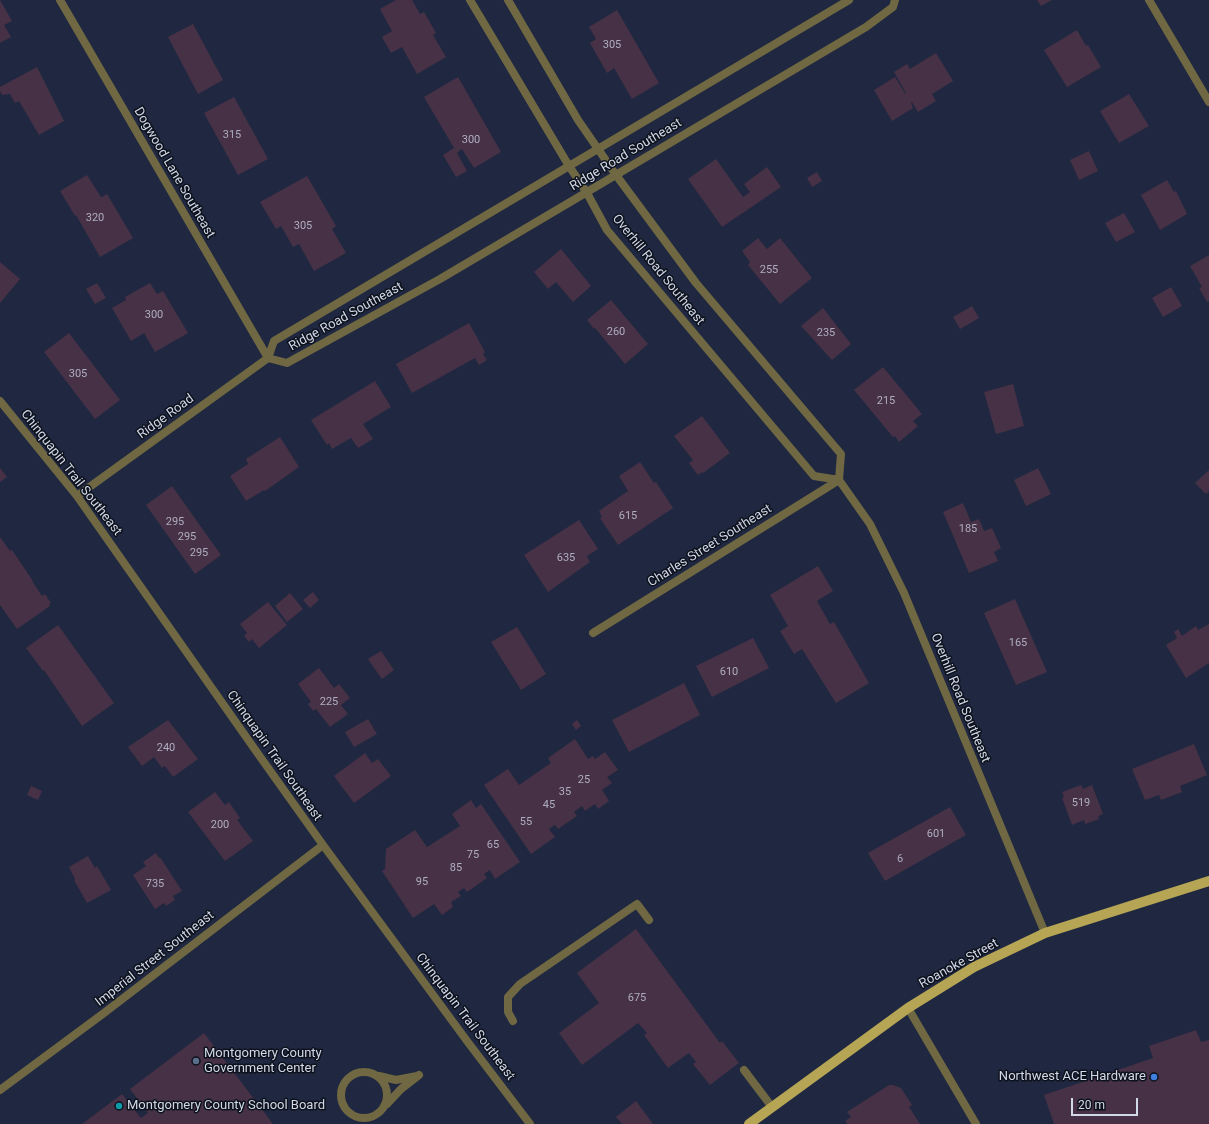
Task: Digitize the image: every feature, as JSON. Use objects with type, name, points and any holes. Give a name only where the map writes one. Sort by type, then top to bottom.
[{"type":"main road","name":"Roanoke Street","points":[[749,1124],[908,1008],[974,967],[1045,933],[1209,881]]},
{"type":"street","name":"Dogwood Lane Southeast","points":[[60,0],[268,358]]},
{"type":"street","name":"Overhill Road Southeast","points":[[470,0],[569,166],[587,193],[607,230],[814,476],[839,480]]},
{"type":"street","name":"Overhill Road Southeast","points":[[508,0],[578,120],[616,175],[696,282],[840,454],[839,480],[870,524],[904,593],[1045,933]]},
{"type":"street","name":"Ridge Road Southeast","points":[[849,0],[274,341],[268,358],[287,363],[440,279],[866,27],[893,7],[895,0]]},
{"type":"street","points":[[1149,0],[1209,102]]},
{"type":"street","name":"Ridge Road","points":[[77,496],[268,358]]},
{"type":"street","name":"Chinquapin Trail Southeast","points":[[0,401],[77,496],[323,844],[466,1041],[530,1124]]},
{"type":"street","name":"Charles Street Southeast","points":[[593,632],[839,480]]},
{"type":"street","name":"Imperial Street Southeast","points":[[0,1090],[104,1013],[323,844]]},
{"type":"street","points":[[513,1021],[508,1012],[508,997],[520,984],[637,904],[649,920]]},
{"type":"street","points":[[908,1008],[976,1124]]},
{"type":"street","points":[[744,1070],[772,1108]]},
{"type":"street","points":[[378,1076],[396,1080],[419,1075],[401,1089],[380,1112],[372,1117],[363,1118],[354,1116],[346,1110],[342,1101],[341,1092],[344,1082],[351,1075],[361,1072],[370,1072],[384,1081],[388,1097],[386,1105]]},
{"type":"building","points":[[0,0],[12,21],[4,25],[11,37],[0,43]]},
{"type":"building","points":[[396,0],[412,0],[420,14],[424,12],[436,33],[433,35],[446,57],[417,74],[402,47],[391,53],[382,37],[392,31],[380,9]]},
{"type":"building","points":[[1037,0],[1052,0],[1041,6]]},
{"type":"building","points":[[617,10],[659,83],[632,99],[614,68],[607,73],[590,43],[596,39],[589,27]]},
{"type":"building","points":[[193,24],[223,80],[198,94],[168,37]]},
{"type":"building","points":[[1077,30],[1101,67],[1067,87],[1044,50]]},
{"type":"building","points":[[936,53],[953,81],[932,94],[936,101],[918,112],[912,102],[913,108],[892,121],[874,90],[895,77],[906,93],[894,72],[907,64],[910,69]]},
{"type":"building","points":[[37,67],[64,121],[39,135],[19,101],[15,103],[10,94],[2,95],[0,91],[0,87]]},
{"type":"building","points":[[458,77],[501,152],[474,168],[462,149],[457,153],[467,171],[456,177],[443,155],[454,148],[424,97]]},
{"type":"building","points":[[1129,94],[1149,126],[1119,143],[1100,111]]},
{"type":"building","points":[[234,97],[268,159],[238,175],[204,113]]},
{"type":"building","points":[[1089,151],[1098,171],[1079,180],[1070,160]]},
{"type":"building","points":[[716,159],[743,197],[750,192],[744,184],[767,167],[781,187],[722,227],[688,179]]},
{"type":"building","points":[[817,172],[822,181],[812,187],[807,178]]},
{"type":"building","points":[[87,175],[101,197],[107,194],[133,238],[100,257],[76,215],[75,216],[60,191]]},
{"type":"building","points":[[307,176],[336,226],[332,229],[346,253],[314,271],[299,244],[293,247],[281,226],[276,229],[260,202]]},
{"type":"building","points":[[1167,180],[1174,192],[1176,191],[1187,214],[1160,230],[1141,195]]},
{"type":"building","points":[[1124,213],[1135,232],[1116,242],[1105,223]]},
{"type":"building","points":[[758,238],[767,249],[780,238],[812,278],[780,304],[748,265],[750,262],[742,251]]},
{"type":"building","points":[[561,249],[591,286],[573,302],[556,282],[548,289],[534,272]]},
{"type":"building","points":[[1209,255],[1209,301],[1207,302],[1199,288],[1202,287],[1190,266]]},
{"type":"building","points":[[0,262],[20,279],[0,303]]},
{"type":"building","points":[[97,283],[106,298],[95,304],[86,289]]},
{"type":"building","points":[[150,283],[157,294],[163,291],[188,333],[155,352],[144,333],[131,341],[112,308],[126,300],[125,297]]},
{"type":"building","points":[[1171,287],[1182,306],[1163,317],[1152,298]]},
{"type":"building","points":[[611,300],[648,344],[625,364],[587,320]]},
{"type":"building","points":[[972,306],[979,318],[960,329],[953,317]]},
{"type":"building","points":[[823,308],[851,344],[832,360],[801,326]]},
{"type":"building","points":[[469,323],[485,352],[483,354],[487,360],[479,365],[475,358],[412,393],[396,364]]},
{"type":"building","points":[[69,333],[120,400],[95,419],[44,352]]},
{"type":"building","points":[[883,367],[922,414],[913,421],[918,426],[899,442],[895,436],[893,437],[854,390]]},
{"type":"building","points":[[375,381],[391,407],[363,424],[373,439],[358,448],[351,438],[332,449],[329,443],[327,445],[311,420]]},
{"type":"building","points":[[1013,384],[1024,426],[996,434],[984,392]]},
{"type":"building","points":[[702,416],[730,453],[698,475],[689,463],[693,460],[674,436]]},
{"type":"building","points":[[280,437],[299,467],[265,491],[264,490],[246,501],[230,476],[248,464],[246,459]]},
{"type":"building","points":[[640,462],[654,483],[656,482],[673,508],[618,545],[600,518],[602,517],[599,511],[628,491],[619,476]]},
{"type":"building","points":[[0,468],[7,477],[0,482]]},
{"type":"building","points":[[1038,468],[1051,494],[1026,506],[1014,480]]},
{"type":"building","points":[[1209,470],[1209,491],[1206,494],[1195,483]]},
{"type":"building","points":[[172,486],[221,555],[195,574],[146,505]]},
{"type":"building","points":[[963,503],[971,522],[979,519],[984,531],[992,528],[1001,548],[994,552],[998,561],[969,573],[943,512]]},
{"type":"building","points":[[579,520],[598,549],[587,556],[590,562],[548,592],[524,555]]},
{"type":"building","points":[[0,537],[10,551],[12,550],[42,596],[45,594],[51,603],[49,604],[50,606],[17,629],[0,605]]},
{"type":"building","points":[[818,566],[833,591],[817,601],[830,624],[834,622],[869,683],[836,703],[802,649],[794,654],[780,631],[788,626],[770,595]]},
{"type":"building","points":[[313,592],[319,600],[310,608],[303,600]]},
{"type":"building","points":[[290,593],[303,609],[287,622],[275,606]]},
{"type":"building","points":[[1015,599],[1047,672],[1016,685],[984,613]]},
{"type":"building","points":[[268,602],[287,625],[259,648],[252,639],[249,642],[244,636],[247,633],[240,624]]},
{"type":"building","points":[[1209,624],[1209,663],[1186,678],[1166,645],[1177,638],[1174,632],[1178,629],[1182,636],[1196,626],[1198,630]]},
{"type":"building","points":[[58,625],[114,703],[82,726],[44,670],[43,671],[26,648]]},
{"type":"building","points":[[517,627],[546,674],[521,690],[491,642]]},
{"type":"building","points":[[753,638],[769,668],[712,697],[696,666]]},
{"type":"building","points":[[381,651],[394,670],[382,679],[368,659]]},
{"type":"building","points":[[319,668],[334,688],[339,684],[350,698],[341,705],[348,714],[330,727],[316,709],[313,711],[308,704],[311,702],[298,684]]},
{"type":"building","points":[[684,683],[700,715],[629,752],[612,720]]},
{"type":"building","points":[[368,719],[377,734],[354,747],[345,732]]},
{"type":"building","points":[[168,720],[198,759],[173,777],[165,766],[162,768],[154,757],[142,766],[128,747]]},
{"type":"building","points":[[577,720],[581,726],[576,730],[572,724]]},
{"type":"building","points":[[575,739],[588,759],[593,756],[595,759],[605,752],[618,770],[607,777],[612,783],[602,790],[609,801],[598,809],[595,804],[585,811],[582,806],[574,812],[577,816],[558,829],[555,825],[549,829],[555,837],[531,854],[484,785],[508,769],[519,785],[551,763],[548,758]]},
{"type":"building","points":[[1194,744],[1207,775],[1180,786],[1182,792],[1161,800],[1159,795],[1145,800],[1132,769]]},
{"type":"building","points":[[365,753],[372,763],[378,759],[391,776],[354,803],[334,776]]},
{"type":"building","points":[[1081,785],[1083,789],[1092,785],[1103,814],[1098,816],[1099,819],[1085,824],[1084,820],[1072,825],[1062,798],[1064,797],[1062,792]]},
{"type":"building","points":[[31,786],[42,791],[38,800],[27,795]]},
{"type":"building","points":[[215,792],[225,805],[229,802],[240,818],[237,820],[253,841],[225,861],[188,812]]},
{"type":"building","points":[[471,800],[476,808],[481,804],[520,862],[495,879],[490,870],[484,874],[487,878],[467,892],[464,888],[458,892],[461,896],[451,902],[453,907],[442,915],[434,904],[413,918],[382,871],[385,869],[386,849],[415,830],[427,847],[460,826],[452,814]]},
{"type":"building","points":[[950,807],[966,835],[885,881],[868,853]]},
{"type":"building","points":[[156,853],[182,891],[173,896],[175,900],[166,906],[164,903],[155,909],[133,875],[146,866],[143,862]]},
{"type":"building","points":[[88,856],[95,868],[97,866],[111,890],[87,903],[74,880],[75,879],[69,867]]},
{"type":"building","points":[[636,929],[720,1043],[722,1041],[739,1063],[710,1085],[693,1064],[696,1062],[689,1053],[668,1068],[644,1035],[647,1033],[638,1023],[582,1065],[559,1033],[599,1003],[577,973]]},
{"type":"building","name":"Northwest ACE Hardware","points":[[1196,1030],[1201,1042],[1209,1040],[1209,1124],[1054,1124],[1044,1095],[1153,1058],[1149,1046]]},
{"type":"building","name":"Montgomery County Government Center","points":[[204,1033],[273,1124],[82,1124],[122,1094],[141,1118],[148,1113],[130,1089]]},
{"type":"building","points":[[889,1085],[901,1088],[912,1105],[909,1107],[920,1124],[847,1124],[845,1121],[851,1117],[847,1112]]},
{"type":"building","points":[[636,1101],[653,1124],[622,1124],[616,1117]]},
{"type":"place","name":"Montgomery County Government Center","points":[[196,1061]]},
{"type":"place","name":"Northwest ACE Hardware","points":[[1154,1077]]},
{"type":"place","name":"Montgomery County School Board","points":[[119,1106]]}]
